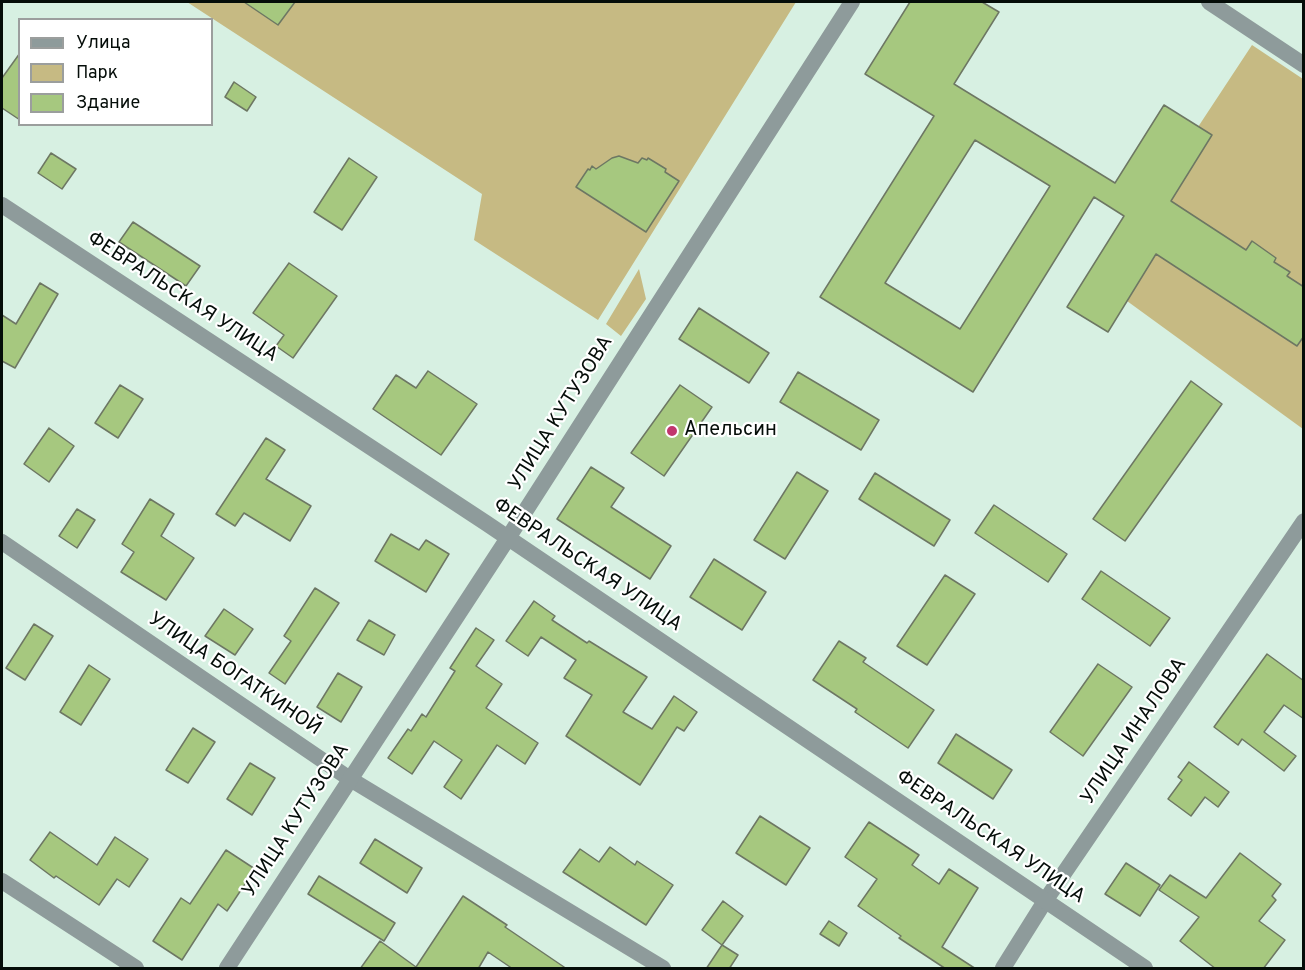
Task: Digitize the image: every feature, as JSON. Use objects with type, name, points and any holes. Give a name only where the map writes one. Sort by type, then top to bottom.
[{"type":"street","name":"УЛИЦА КУТУЗОВА","points":[[227,969],[508,538],[852,2]]},
{"type":"street","points":[[1209,2],[1304,65]]},
{"type":"street","name":"ФЕВРАЛЬСКАЯ УЛИЦА","points":[[2,205],[508,538],[1145,969]]},
{"type":"street","name":"УЛИЦА ИНАЛОВА","points":[[1003,969],[1046,901],[1304,521]]},
{"type":"street","name":"УЛИЦА БОГАТКИНОЙ","points":[[2,542],[350,778],[663,969]]},
{"type":"street","points":[[2,881],[136,969]]},
{"type":"green space","points":[[187,2],[796,2],[598,320],[474,240],[482,194]]},
{"type":"green space","points":[[1252,45],[1303,79],[1303,429],[1127,301],[1115,253]]},
{"type":"green space","points":[[639,269],[646,299],[621,336],[606,324]]},
{"type":"building","points":[[244,2],[295,2],[278,25]]},
{"type":"building","points":[[910,2],[982,2],[999,12],[954,84],[1115,183],[1164,105],[1212,135],[1171,201],[1246,250],[1252,241],[1276,258],[1274,262],[1290,272],[1287,276],[1304,287],[1304,336],[1297,346],[1156,254],[1108,332],[1067,307],[1124,216],[1094,197],[973,392],[820,297],[934,116],[865,74]],"holes":[[[975,140],[1050,186],[960,329],[885,283]]]},
{"type":"building","points":[[18,56],[18,119],[2,108],[2,78]]},
{"type":"building","points":[[234,82],[256,97],[247,111],[225,97]]},
{"type":"building","points":[[51,153],[76,169],[62,189],[38,173]]},
{"type":"building","points":[[619,156],[638,163],[642,158],[647,160],[648,158],[666,169],[665,172],[679,181],[646,232],[576,187],[592,166],[596,169]]},
{"type":"building","points":[[349,158],[377,177],[342,230],[314,212]]},
{"type":"building","points":[[133,222],[200,266],[186,286],[119,242]]},
{"type":"building","points":[[289,263],[337,296],[293,358],[276,346],[284,335],[253,313]]},
{"type":"building","points":[[40,283],[58,294],[15,368],[2,361],[2,315],[16,324]]},
{"type":"building","points":[[699,308],[769,353],[749,383],[679,339]]},
{"type":"building","points":[[428,371],[477,404],[441,455],[373,409],[396,375],[416,388]]},
{"type":"building","points":[[798,372],[879,420],[861,450],[780,402]]},
{"type":"building","points":[[1191,381],[1222,404],[1125,541],[1093,519]]},
{"type":"building","points":[[120,385],[143,399],[118,438],[95,423]]},
{"type":"building","points":[[680,385],[712,407],[664,476],[631,453]]},
{"type":"building","points":[[49,428],[74,446],[49,482],[24,464]]},
{"type":"building","points":[[266,438],[285,450],[266,479],[311,506],[290,541],[244,513],[235,526],[216,514]]},
{"type":"building","points":[[591,467],[624,488],[611,507],[671,546],[650,579],[557,519]]},
{"type":"building","points":[[797,472],[828,491],[785,559],[754,540]]},
{"type":"building","points":[[875,473],[950,520],[934,546],[859,499]]},
{"type":"building","points":[[150,499],[174,514],[161,536],[194,558],[166,600],[121,572],[134,552],[122,544]]},
{"type":"building","points":[[994,505],[1067,554],[1048,582],[975,533]]},
{"type":"building","points":[[77,509],[95,520],[77,548],[59,536]]},
{"type":"building","points":[[391,534],[419,550],[426,540],[449,554],[426,592],[375,561]]},
{"type":"building","points":[[714,559],[766,592],[742,630],[690,597]]},
{"type":"building","points":[[1101,571],[1170,618],[1150,646],[1082,599]]},
{"type":"building","points":[[945,575],[975,594],[927,665],[897,646]]},
{"type":"building","points":[[315,588],[339,603],[285,684],[269,673],[291,641],[284,636]]},
{"type":"building","points":[[534,601],[555,616],[552,620],[647,677],[623,712],[652,729],[674,696],[697,712],[684,731],[677,727],[640,785],[566,736],[592,695],[564,678],[576,660],[541,637],[528,656],[506,641]]},
{"type":"building","points":[[224,609],[253,629],[235,655],[205,636]]},
{"type":"building","points":[[369,620],[395,635],[384,655],[357,640]]},
{"type":"building","points":[[34,624],[53,636],[25,680],[6,668]]},
{"type":"building","points":[[476,628],[494,640],[476,666],[502,684],[486,708],[538,743],[525,764],[497,745],[461,799],[444,787],[462,760],[434,741],[412,774],[388,758],[408,729],[411,731],[422,714],[426,717],[455,671],[450,668]]},
{"type":"building","points":[[839,641],[866,658],[863,662],[934,710],[908,748],[855,712],[857,709],[813,680]]},
{"type":"building","points":[[1267,654],[1304,681],[1304,719],[1284,705],[1264,732],[1296,756],[1284,771],[1242,739],[1238,745],[1214,727]]},
{"type":"building","points":[[1098,664],[1132,687],[1083,756],[1050,732]]},
{"type":"building","points":[[89,665],[110,679],[81,725],[60,712]]},
{"type":"building","points":[[338,673],[362,687],[341,722],[317,707]]},
{"type":"building","points":[[193,728],[215,742],[188,783],[166,770]]},
{"type":"building","points":[[956,734],[1012,770],[993,799],[938,763]]},
{"type":"building","points":[[1189,762],[1229,792],[1218,807],[1205,797],[1191,816],[1168,799],[1182,780],[1178,777]]},
{"type":"building","points":[[250,763],[275,778],[252,815],[227,799]]},
{"type":"building","points":[[760,816],[810,848],[786,885],[736,853]]},
{"type":"building","points":[[869,822],[919,855],[912,865],[939,884],[949,869],[978,888],[942,947],[976,969],[946,969],[899,938],[901,936],[858,906],[877,879],[845,857]]},
{"type":"building","points":[[50,832],[97,865],[115,837],[148,859],[129,887],[117,879],[99,905],[56,876],[54,878],[30,860]]},
{"type":"building","points":[[375,839],[422,868],[407,893],[360,863]]},
{"type":"building","points":[[610,847],[635,865],[637,861],[673,885],[646,925],[563,872],[580,849],[599,862]]},
{"type":"building","points":[[226,850],[255,869],[227,911],[218,904],[182,960],[153,941],[181,898],[190,904]]},
{"type":"building","points":[[1240,853],[1281,884],[1272,896],[1276,900],[1259,921],[1285,940],[1263,969],[1216,969],[1180,941],[1199,917],[1159,890],[1170,875],[1206,898]]},
{"type":"building","points":[[1126,863],[1160,885],[1140,916],[1105,894]]},
{"type":"building","points":[[319,876],[395,923],[384,941],[308,894]]},
{"type":"building","points":[[463,896],[567,969],[513,969],[488,952],[478,969],[360,969],[380,941],[416,967]]},
{"type":"building","points":[[723,901],[743,916],[722,945],[702,930]]},
{"type":"building","points":[[829,921],[847,933],[839,946],[820,934]]},
{"type":"building","points":[[722,945],[738,955],[729,969],[706,969]]},
{"type":"place","name":"Апельсин","points":[[672,431]]}]
